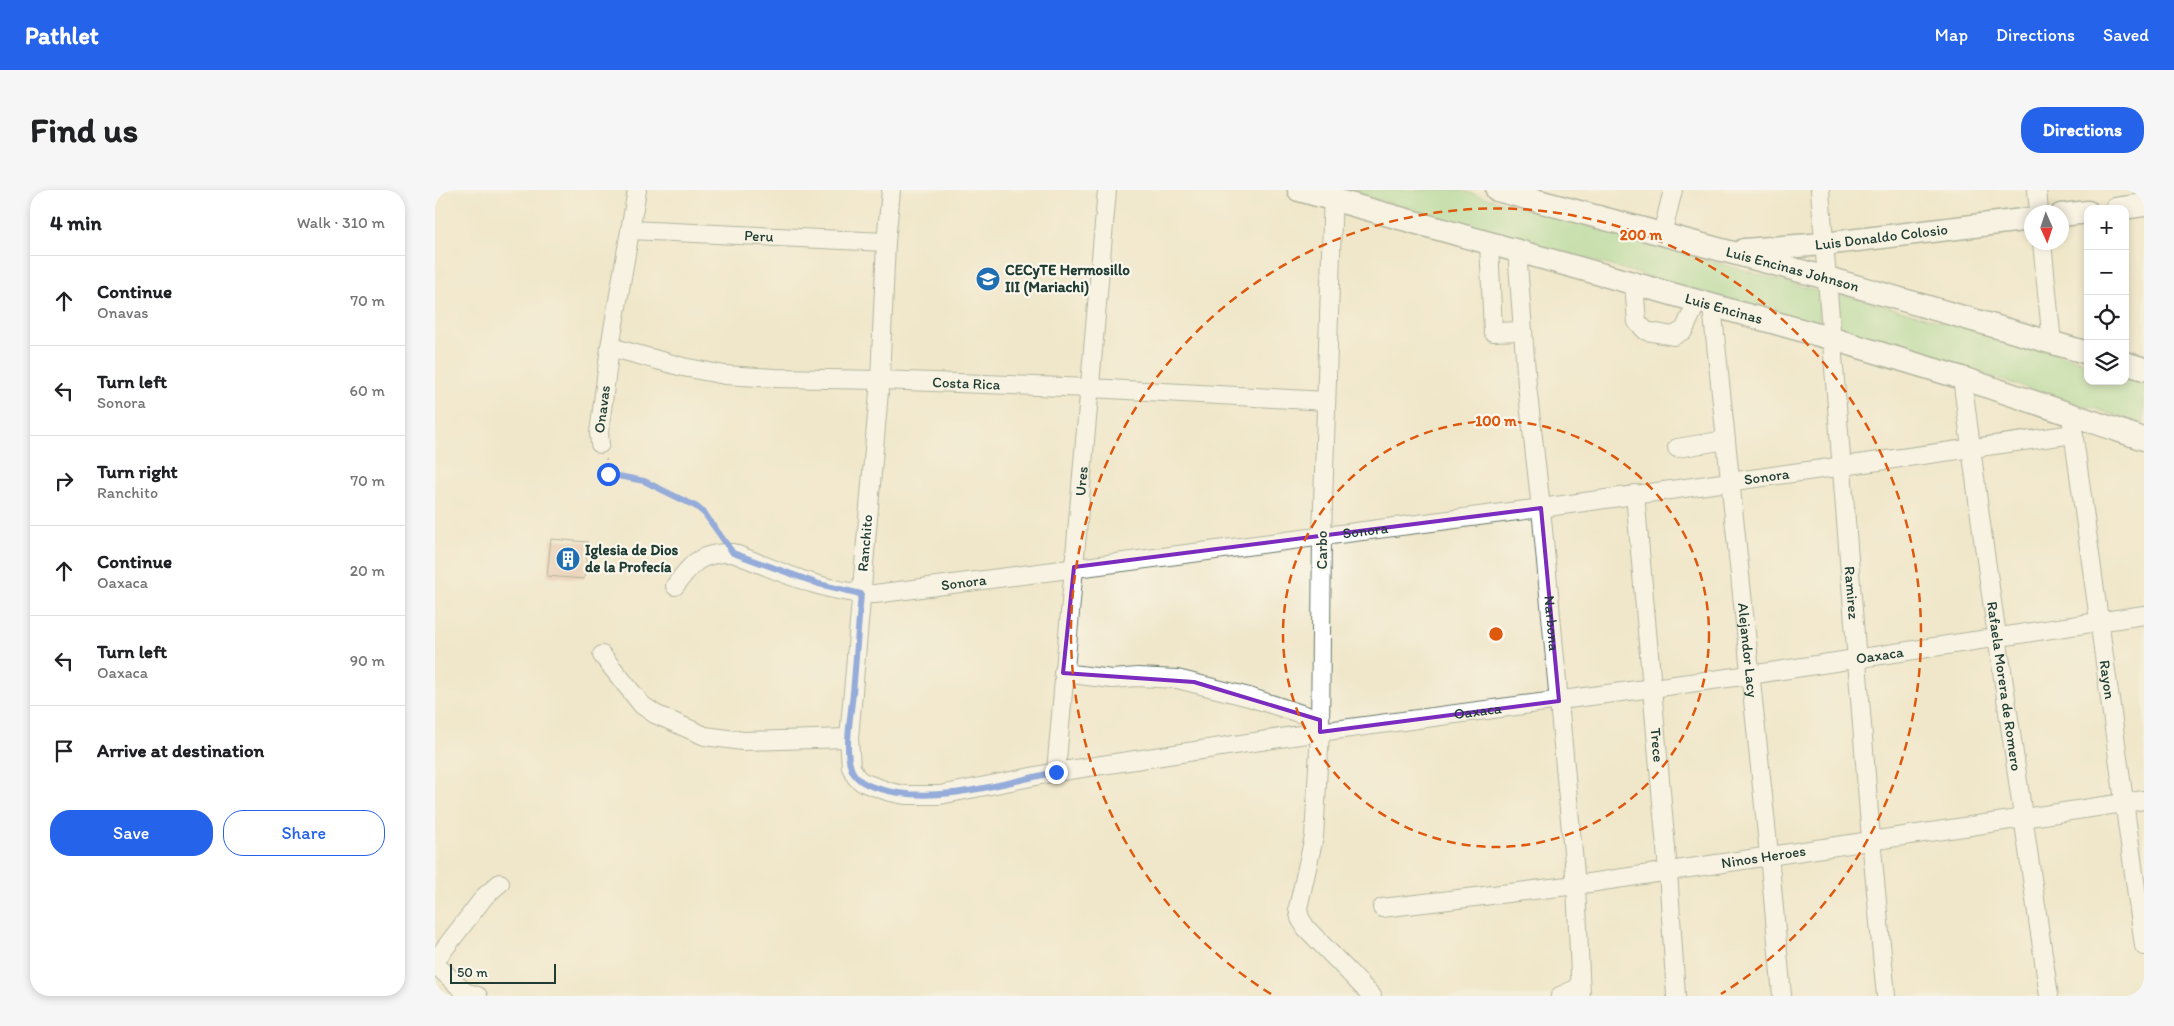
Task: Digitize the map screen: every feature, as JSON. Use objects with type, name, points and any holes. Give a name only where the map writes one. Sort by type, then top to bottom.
[{"type":"main road","name":"Luis Encinas","points":[[1299,190],[1332,195],[1489,243],[1833,339],[1962,378],[2072,424],[2144,440]]},
{"type":"main road","name":"Luis Encinas Johnson","points":[[1507,191],[1827,278],[2084,352]]},
{"type":"main road","points":[[2129,208],[2144,206]]},
{"type":"main road","points":[[2069,214],[2084,212]]},
{"type":"main road","name":"Luis Donaldo Colosio","points":[[1729,251],[1824,244],[2024,219]]},
{"type":"main road","points":[[2129,364],[2144,369]]},
{"type":"street","name":"Onavas","points":[[599,444],[610,347],[637,190]]},
{"type":"street","name":"Ranchito","points":[[849,738],[880,380],[891,190]]},
{"type":"street","name":"Ures","points":[[1056,772],[1063,673],[1107,190]]},
{"type":"street","points":[[1662,234],[1673,190]]},
{"type":"street","name":"Ramirez","points":[[1820,190],[1871,839],[1886,996]]},
{"type":"street","points":[[2037,190],[2038,205]]},
{"type":"street","name":"Carbo","points":[[1332,195],[1322,535],[1320,726],[1314,837],[1298,908],[1300,918],[1306,928],[1372,996]]},
{"type":"street","name":"Peru","points":[[630,230],[887,242]]},
{"type":"street","points":[[1489,243],[1493,332],[1523,332]]},
{"type":"street","name":"Narbona","points":[[1517,250],[1527,385],[1541,508],[1576,885],[1581,992]]},
{"type":"street","points":[[2043,250],[2052,343]]},
{"type":"street","points":[[1634,284],[1637,322],[1646,331],[1673,336],[1684,330],[1705,304]]},
{"type":"street","name":"Alejandor Lacy","points":[[1705,304],[1731,481],[1782,996]]},
{"type":"street","name":"Costa Rica","points":[[610,347],[683,367],[725,375],[1090,388],[1326,402]]},
{"type":"street","name":"Rafaela Morera de Romero","points":[[1962,378],[2022,818],[2049,996]]},
{"type":"street","name":"Sonora","points":[[675,586],[685,571],[706,555],[717,552],[733,553],[819,584],[861,594],[891,592],[1541,508],[1971,448],[2072,424]]},
{"type":"street","name":"Rayon","points":[[2072,424],[2144,946]]},
{"type":"street","points":[[1677,448],[1726,440]]},
{"type":"street","name":"Trece","points":[[1635,494],[1668,871],[1676,996]]},
{"type":"street","name":"Oaxaca","points":[[849,738],[851,768],[856,777],[872,786],[905,795],[940,795],[1056,772],[1320,726],[1559,701],[1651,689],[1857,660],[2144,615]]},
{"type":"street","points":[[602,655],[643,706],[655,714],[705,736],[743,741],[849,738]]},
{"type":"street","points":[[1063,673],[1112,679],[1138,677],[1177,679],[1249,697],[1320,726]]},
{"type":"street","name":"Ninos Heroes","points":[[1382,908],[1576,885],[1769,854],[2144,800]]},
{"type":"street","points":[[469,995],[435,963],[485,896],[500,883]]},
{"type":"street","points":[[1560,996],[1581,992]]},
{"type":"path","name":"Onavas","points":[[599,444],[606,454],[605,469],[608,474],[644,481],[697,507],[705,514],[733,553]]},
{"type":"highlighted area","points":[[1541,508],[1559,701],[1320,732],[1320,720],[1194,682],[1063,673],[1074,567]]},
{"type":"green space","points":[[1344,190],[1459,190],[1817,291],[1820,325]]},
{"type":"green space","points":[[1839,293],[2084,362],[2084,385],[2129,385],[2129,375],[2144,379],[2144,424],[1840,330]]},
{"type":"building","name":"Iglesia de Dios de la Profecía","points":[[551,539],[588,542],[584,579],[547,576]]},
{"type":"place","name":"CECyTE Hermosillo III (Mariachi)","points":[[988,279]]},
{"type":"place","name":"Iglesia de Dios de la Profecía","points":[[568,559]]},
{"type":"route","points":[[608,474],[644,481],[697,507],[705,514],[733,553],[819,584],[841,591],[861,594],[849,756],[851,768],[856,777],[862,782],[890,792],[923,796],[940,795],[1056,772]]}]
